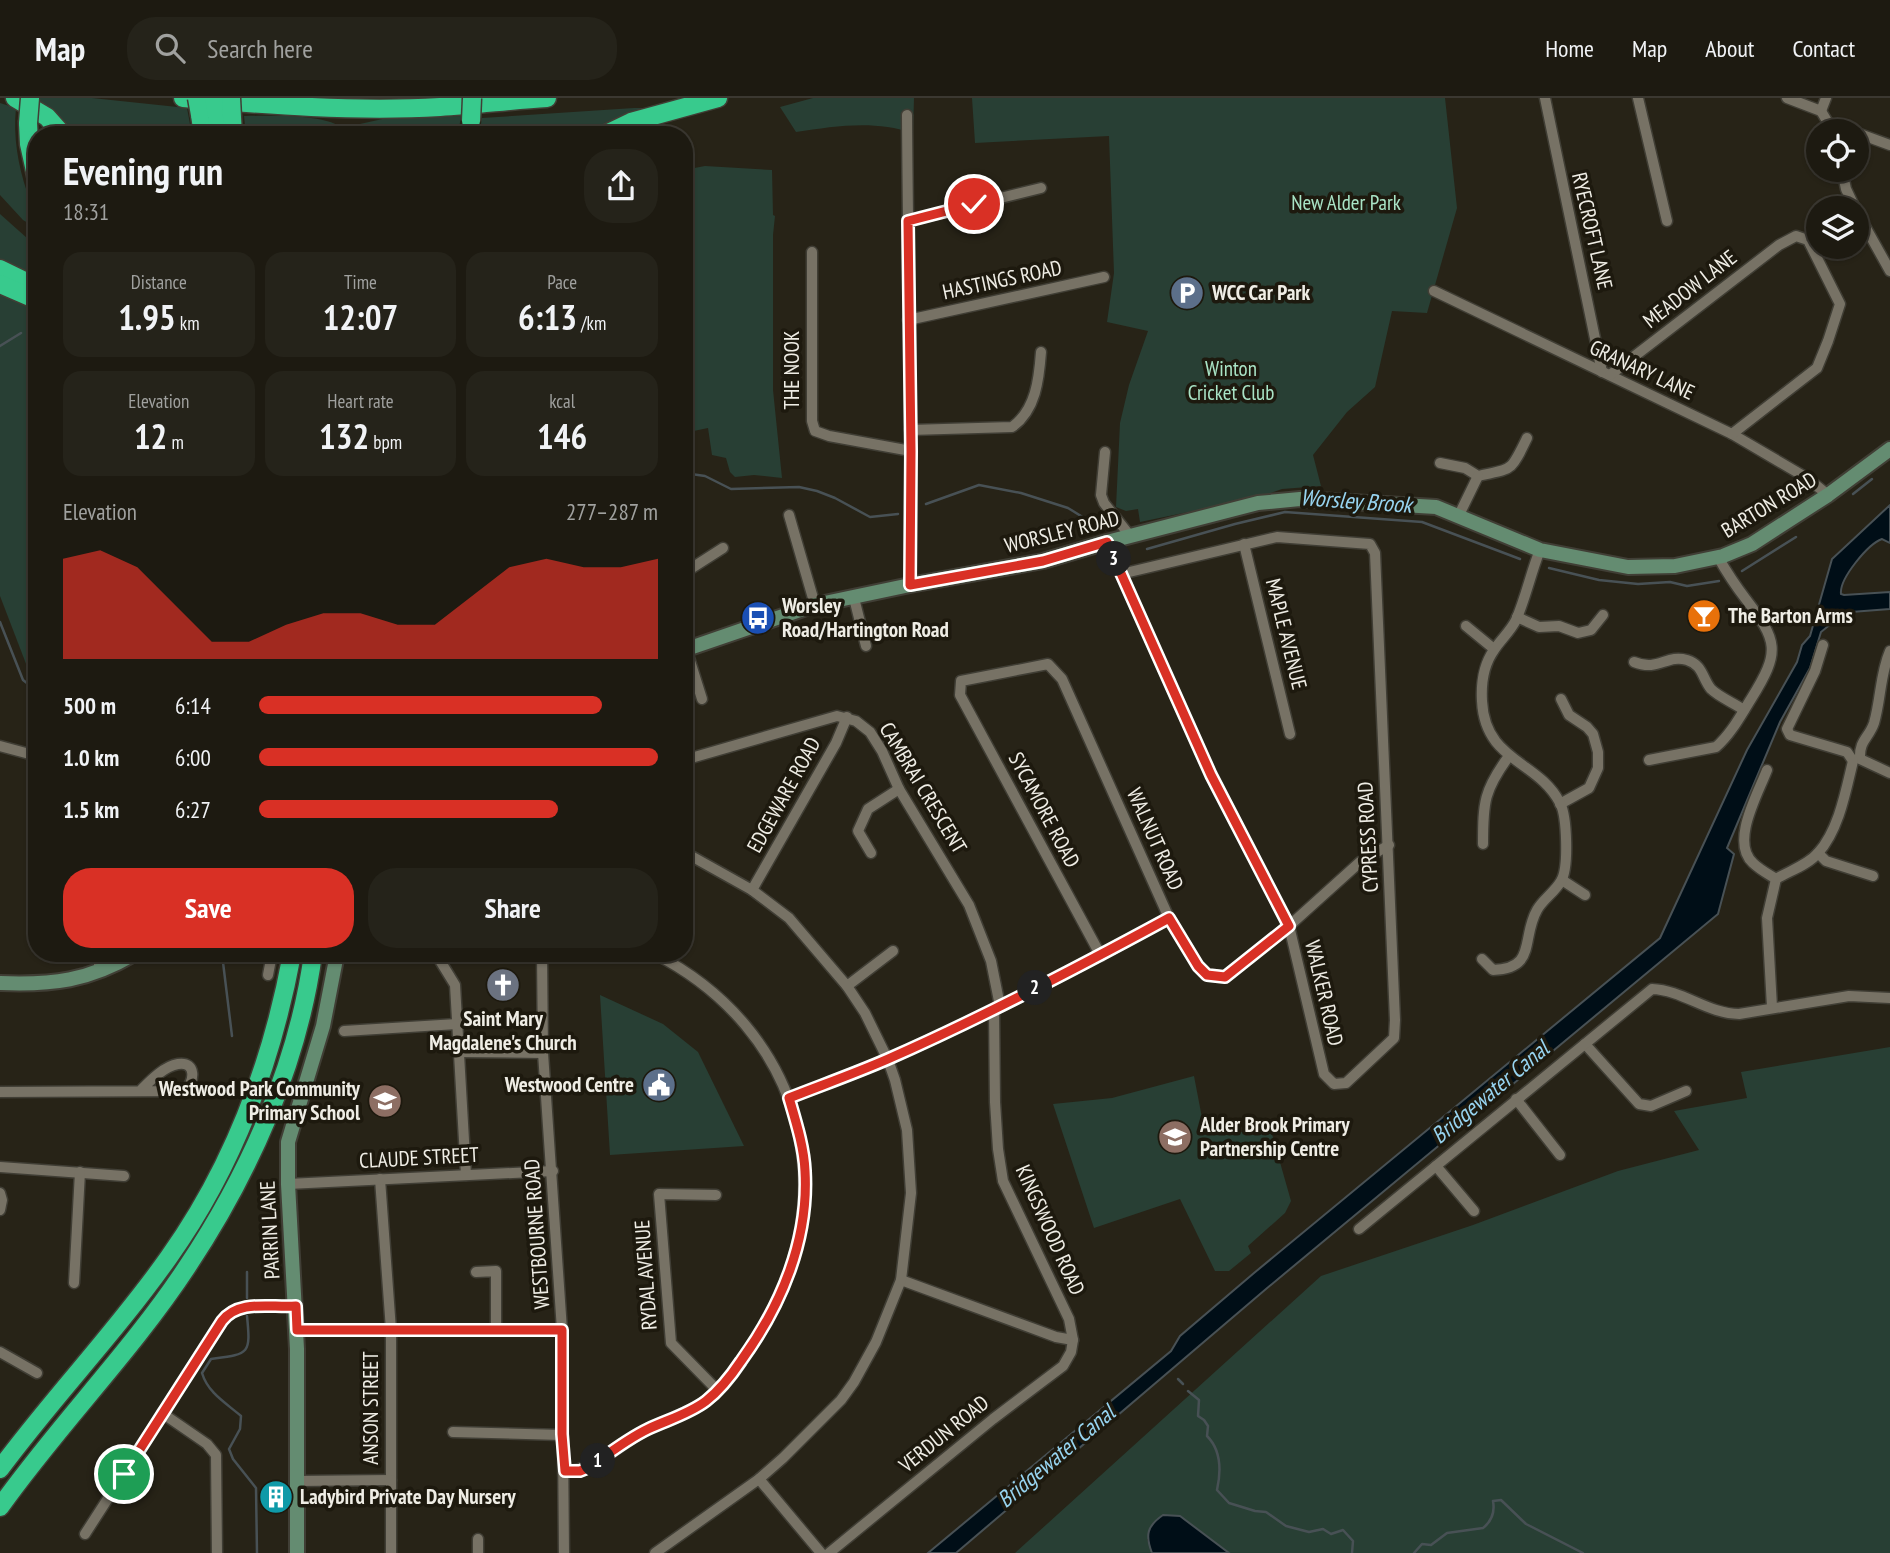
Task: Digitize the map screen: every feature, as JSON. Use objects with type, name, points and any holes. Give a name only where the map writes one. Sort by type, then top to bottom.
[{"type":"highway","points":[[15,98],[47,117],[55,126]]},
{"type":"highway","points":[[29,126],[30,98]]},
{"type":"highway","points":[[183,98],[373,108],[441,107],[547,98]]},
{"type":"highway","points":[[216,113],[231,98]]},
{"type":"highway","points":[[470,126],[472,98]]},
{"type":"highway","points":[[624,126],[718,98]]},
{"type":"highway","points":[[0,269],[28,283]]},
{"type":"highway","points":[[0,284],[28,296]]},
{"type":"highway","points":[[0,1469],[135,1303],[177,1245],[211,1189],[257,1087],[279,1014],[290,962]]},
{"type":"highway","points":[[0,1507],[186,1269],[228,1201],[260,1135],[288,1060],[312,962]]},
{"type":"main road","name":"BARTON ROAD","points":[[1457,515],[1541,550],[1628,567],[1675,566],[1718,557],[1752,544],[1828,495],[1890,449]]},
{"type":"main road","name":"WORSLEY ROAD","points":[[693,645],[815,605],[1043,561],[1258,503],[1300,499],[1436,507],[1457,515]]},
{"type":"main road","points":[[0,983],[50,983],[99,972],[118,962]]},
{"type":"main road","name":"PARRIN LANE","points":[[298,1553],[297,1330],[288,1142],[320,1038],[335,962]]},
{"type":"street","name":"RYECROFT LANE","points":[[1545,98],[1606,374]]},
{"type":"street","points":[[1638,98],[1667,221]]},
{"type":"street","points":[[1787,98],[1821,111],[1826,119]]},
{"type":"street","points":[[1821,111],[1826,98]]},
{"type":"street","points":[[907,115],[910,585]]},
{"type":"street","points":[[1869,137],[1890,145]]},
{"type":"street","points":[[908,221],[1041,188]]},
{"type":"street","points":[[1869,232],[1888,265]]},
{"type":"street","name":"MEADOW LANE","points":[[1606,374],[1779,245],[1796,236],[1808,240],[1840,304],[1828,341],[1817,368],[1732,434]]},
{"type":"street","name":"THE NOOK","points":[[812,252],[811,421],[816,431],[829,436],[911,451]]},
{"type":"street","name":"HASTINGS ROAD","points":[[908,320],[1104,277]]},
{"type":"street","name":"GRANARY LANE","points":[[1434,291],[1732,434],[1807,478],[1828,495]]},
{"type":"street","points":[[911,430],[1013,427],[1023,420],[1032,405],[1040,373],[1041,352]]},
{"type":"street","points":[[1457,515],[1478,476],[1488,472],[1504,472],[1510,468],[1527,438]]},
{"type":"street","points":[[1105,452],[1101,495],[1104,503],[1131,537]]},
{"type":"street","points":[[1440,463],[1465,468],[1478,476]]},
{"type":"street","points":[[789,515],[815,605]]},
{"type":"street","name":"CYPRESS ROAD","points":[[1244,544],[1277,537],[1370,544],[1375,553],[1394,1038],[1346,1083],[1334,1084],[1324,1074]]},
{"type":"street","name":"WALKER ROAD","points":[[1107,542],[1211,775],[1289,926],[1324,1074]]},
{"type":"street","points":[[1121,574],[1244,544]]},
{"type":"street","name":"MAPLE AVENUE","points":[[1244,544],[1290,734]]},
{"type":"street","points":[[693,567],[723,548]]},
{"type":"street","points":[[1482,959],[1493,970],[1507,970],[1516,966],[1526,948],[1530,926],[1537,909],[1562,880],[1565,835],[1560,804],[1547,787],[1495,741],[1487,728],[1482,702],[1483,678],[1494,649],[1509,632],[1517,617],[1541,550]]},
{"type":"street","points":[[1649,760],[1716,747],[1744,709],[1770,666],[1772,639],[1764,621],[1735,585],[1718,557]]},
{"type":"street","points":[[854,598],[866,646]]},
{"type":"street","points":[[1517,617],[1539,627],[1559,626],[1578,633],[1591,630],[1603,615]]},
{"type":"street","points":[[1466,626],[1494,649]]},
{"type":"street","points":[[1776,878],[1808,862],[1818,853],[1833,825],[1853,761],[1847,752],[1790,736],[1787,729],[1815,671],[1823,645]]},
{"type":"street","points":[[1890,651],[1883,670],[1873,725],[1861,742],[1860,759],[1890,773]]},
{"type":"street","points":[[1634,663],[1651,667],[1673,659],[1690,661],[1702,670],[1712,690],[1744,709]]},
{"type":"street","name":"WALNUT ROAD","points":[[1048,664],[1062,679],[1169,918],[1198,966],[1207,975],[1225,977],[1289,926]]},
{"type":"street","name":"SYCAMORE ROAD","points":[[1048,664],[961,681],[960,695],[1101,956]]},
{"type":"street","points":[[693,672],[702,699]]},
{"type":"street","points":[[1560,804],[1589,788],[1595,777],[1598,760],[1593,734],[1569,715],[1561,699]]},
{"type":"street","name":"CAMBRAI CRESCENT","points":[[693,758],[837,716],[847,717],[863,725],[882,751],[899,789],[969,905],[991,961],[997,1008]]},
{"type":"street","name":"EDGEWARE ROAD","points":[[752,890],[836,743],[847,717]]},
{"type":"street","points":[[0,746],[28,754]]},
{"type":"street","points":[[1482,844],[1486,794],[1492,779],[1509,756]]},
{"type":"street","points":[[1767,770],[1747,820],[1743,838],[1745,852],[1752,863],[1776,878]]},
{"type":"street","points":[[871,853],[858,831],[868,809],[899,789]]},
{"type":"street","points":[[1289,926],[1360,862],[1388,845]]},
{"type":"street","points":[[1818,853],[1826,861],[1873,876]]},
{"type":"street","points":[[655,1553],[759,1479],[804,1439],[841,1400],[876,1342],[901,1280],[909,1226],[910,1181],[903,1106],[888,1059],[864,1013],[847,986],[789,918],[752,890],[693,857]]},
{"type":"street","points":[[1772,1007],[1767,918],[1776,878]]},
{"type":"street","points":[[1562,880],[1585,895]]},
{"type":"street","points":[[789,1098],[888,1059],[997,1008],[1101,956],[1169,918]]},
{"type":"street","points":[[847,986],[893,951]]},
{"type":"street","points":[[99,962],[99,972]]},
{"type":"street","points":[[268,975],[270,962]]},
{"type":"street","points":[[442,962],[455,985],[466,1175]]},
{"type":"street","name":"WESTBOURNE ROAD","points":[[541,962],[543,1053],[562,1330],[564,1553]]},
{"type":"street","points":[[565,1471],[580,1471],[590,1467],[638,1434],[689,1411],[718,1391],[768,1319],[784,1289],[795,1257],[806,1172],[789,1098],[762,1046],[727,1007],[686,972],[669,962]]},
{"type":"street","points":[[1359,1230],[1516,1098],[1652,989],[1667,989],[1724,1014],[1739,1014],[1849,996],[1890,998]]},
{"type":"street","name":"KINGSWOOD ROAD","points":[[997,1008],[996,1114],[1003,1181],[1069,1319],[1073,1340]]},
{"type":"street","points":[[344,1031],[457,1024]]},
{"type":"street","points":[[1585,1044],[1639,1104],[1651,1106],[1686,1091]]},
{"type":"street","points":[[459,1052],[543,1053]]},
{"type":"street","points":[[0,1092],[184,1091],[190,1087],[193,1080],[192,1072],[186,1065],[179,1064],[169,1068],[140,1091]]},
{"type":"street","points":[[1516,1098],[1560,1155]]},
{"type":"street","points":[[1436,1166],[1474,1211]]},
{"type":"street","points":[[0,1167],[124,1176]]},
{"type":"street","name":"CLAUDE STREET","points":[[288,1184],[553,1171]]},
{"type":"street","points":[[74,1283],[80,1172]]},
{"type":"street","name":"ANSON STREET","points":[[380,1179],[391,1330],[391,1553]]},
{"type":"street","points":[[0,1193],[0,1210]]},
{"type":"street","name":"RYDAL AVENUE","points":[[716,1195],[659,1194],[671,1343],[718,1391]]},
{"type":"street","points":[[476,1272],[496,1271],[496,1330]]},
{"type":"street","points":[[901,1280],[1056,1338],[1073,1340]]},
{"type":"street","points":[[85,1534],[229,1314],[246,1307],[296,1306]]},
{"type":"street","points":[[297,1330],[562,1330]]},
{"type":"street","name":"VERDUN ROAD","points":[[829,1553],[993,1419],[1063,1366],[1073,1340]]},
{"type":"street","points":[[0,1352],[37,1373]]},
{"type":"street","points":[[162,1413],[211,1447],[216,1455],[217,1553]]},
{"type":"street","points":[[453,1432],[562,1434]]},
{"type":"street","points":[[759,1479],[821,1553]]},
{"type":"street","points":[[297,1481],[391,1480]]},
{"type":"street","points":[[478,1539],[478,1553]]},
{"type":"green space","points":[[38,98],[92,98],[187,108],[190,126],[61,126],[37,104]]},
{"type":"green space","points":[[813,98],[914,98],[913,133],[869,125],[796,132],[780,107]]},
{"type":"green space","points":[[972,98],[1445,98],[1457,208],[1427,313],[1392,311],[1375,387],[1347,412],[1313,455],[1321,486],[1282,489],[1256,498],[1140,522],[1138,509],[1126,511],[1116,507],[1120,423],[1129,385],[1148,331],[1107,322],[1114,273],[1109,136],[975,143]]},
{"type":"green space","points":[[0,103],[16,108],[17,150],[28,193],[28,223],[0,195]]},
{"type":"green space","points":[[646,108],[602,126],[481,126],[482,118]]},
{"type":"green space","points":[[244,116],[315,118],[340,126],[245,126]]},
{"type":"green space","points":[[461,116],[459,126],[351,126],[387,118]]},
{"type":"green space","points":[[705,166],[772,170],[775,216],[773,390],[782,478],[754,475],[735,477],[730,472],[726,458],[712,455],[708,428],[693,431],[693,168]]},
{"type":"green space","points":[[0,214],[28,239],[28,273],[0,259]]},
{"type":"green space","points":[[0,293],[28,305],[28,669],[0,596]]},
{"type":"green space","points":[[600,995],[663,1024],[698,1052],[744,1146],[610,1155]]},
{"type":"green space","points":[[1890,1047],[1890,1553],[1229,1553],[1210,1540],[1147,1539],[1152,1553],[1015,1553],[1321,1276],[1473,1225],[1618,1171],[1699,1150],[1674,1111],[1747,1098],[1741,1072]]},
{"type":"green space","points":[[1194,1076],[1203,1123],[1228,1132],[1270,1127],[1291,1201],[1285,1213],[1248,1246],[1251,1253],[1229,1271],[1215,1271],[1180,1199],[1094,1228],[1053,1104],[1112,1098]]},
{"type":"water","name":"Bridgewater Canal","points":[[1890,505],[1890,543],[1882,539],[1862,555],[1849,571],[1841,594],[1890,592],[1890,609],[1842,615],[1821,632],[1810,668],[1780,722],[1727,848],[1734,854],[1718,914],[1266,1289],[956,1553],[928,1553],[1171,1351],[1180,1336],[1254,1273],[1660,938],[1747,750],[1797,662],[1802,645],[1810,636],[1832,559]]},
{"type":"water","points":[[1163,1515],[1180,1516],[1229,1553],[1152,1553],[1149,1531]]},
{"type":"waterway","points":[[0,346],[21,333]]},
{"type":"waterway","name":"Worsley Brook","points":[[693,474],[705,476],[731,489],[799,487],[817,491],[870,517],[898,514]]},
{"type":"waterway","points":[[1853,494],[1872,479]]},
{"type":"waterway","name":"Worsley Brook","points":[[926,504],[979,485],[1021,493],[1068,508],[1102,529]]},
{"type":"waterway","name":"Worsley Brook","points":[[1147,549],[1285,512],[1422,522],[1520,559]]},
{"type":"waterway","name":"Worsley Brook","points":[[1742,571],[1796,537]]},
{"type":"waterway","name":"Worsley Brook","points":[[1549,568],[1599,580],[1638,584],[1670,582],[1687,586],[1719,581]]},
{"type":"waterway","name":"Worsley Brook","points":[[0,622],[23,680],[28,684]]},
{"type":"waterway","points":[[223,962],[232,1036]]},
{"type":"waterway","points":[[247,1272],[247,1298]]},
{"type":"waterway","points":[[247,1316],[248,1338],[245,1350],[233,1356],[211,1359],[202,1373],[213,1392],[241,1416],[240,1429],[229,1449],[233,1459],[256,1488],[257,1553]]},
{"type":"waterway","points":[[1178,1379],[1183,1384]]},
{"type":"waterway","points":[[1188,1391],[1199,1400],[1198,1416],[1208,1426],[1207,1436],[1218,1455],[1220,1469],[1217,1490],[1229,1503],[1266,1512],[1286,1526],[1309,1532],[1323,1529],[1331,1534],[1343,1530],[1353,1541],[1352,1553]]},
{"type":"waterway","points":[[1414,1553],[1422,1544],[1431,1545],[1447,1533],[1483,1528],[1492,1516],[1493,1501],[1501,1500],[1526,1524],[1583,1553]]},
{"type":"place","name":"WCC Car Park","points":[[1187,293]]},
{"type":"place","name":"The Barton Arms","points":[[1704,616]]},
{"type":"place","name":"Worsley Road/Hartington Road","points":[[758,618]]},
{"type":"place","name":"Saint Mary Magdalene's Church","points":[[503,985]]},
{"type":"place","name":"Westwood Centre","points":[[659,1085]]},
{"type":"place","name":"Westwood Park Community Primary School","points":[[385,1101]]},
{"type":"place","name":"Alder Brook Primary Partnership Centre","points":[[1175,1137]]},
{"type":"place","name":"Ladybird Private Day Nursery","points":[[276,1497]]},
{"type":"route","points":[[124,1474],[225,1317],[239,1308],[296,1306],[297,1330],[562,1330],[562,1434],[565,1471],[580,1471],[590,1467],[630,1439],[689,1411],[718,1391],[768,1319],[784,1289],[795,1257],[806,1172],[789,1098],[888,1059],[994,1009],[1101,956],[1169,918],[1198,966],[1207,975],[1225,977],[1289,926],[1211,775],[1107,542],[1043,561],[910,585],[908,221],[974,204]]},
{"type":"park label","name":"New Alder Park","points":[[1346,203]]},
{"type":"park label","name":"Winton Cricket Club","points":[[1231,381]]}]
